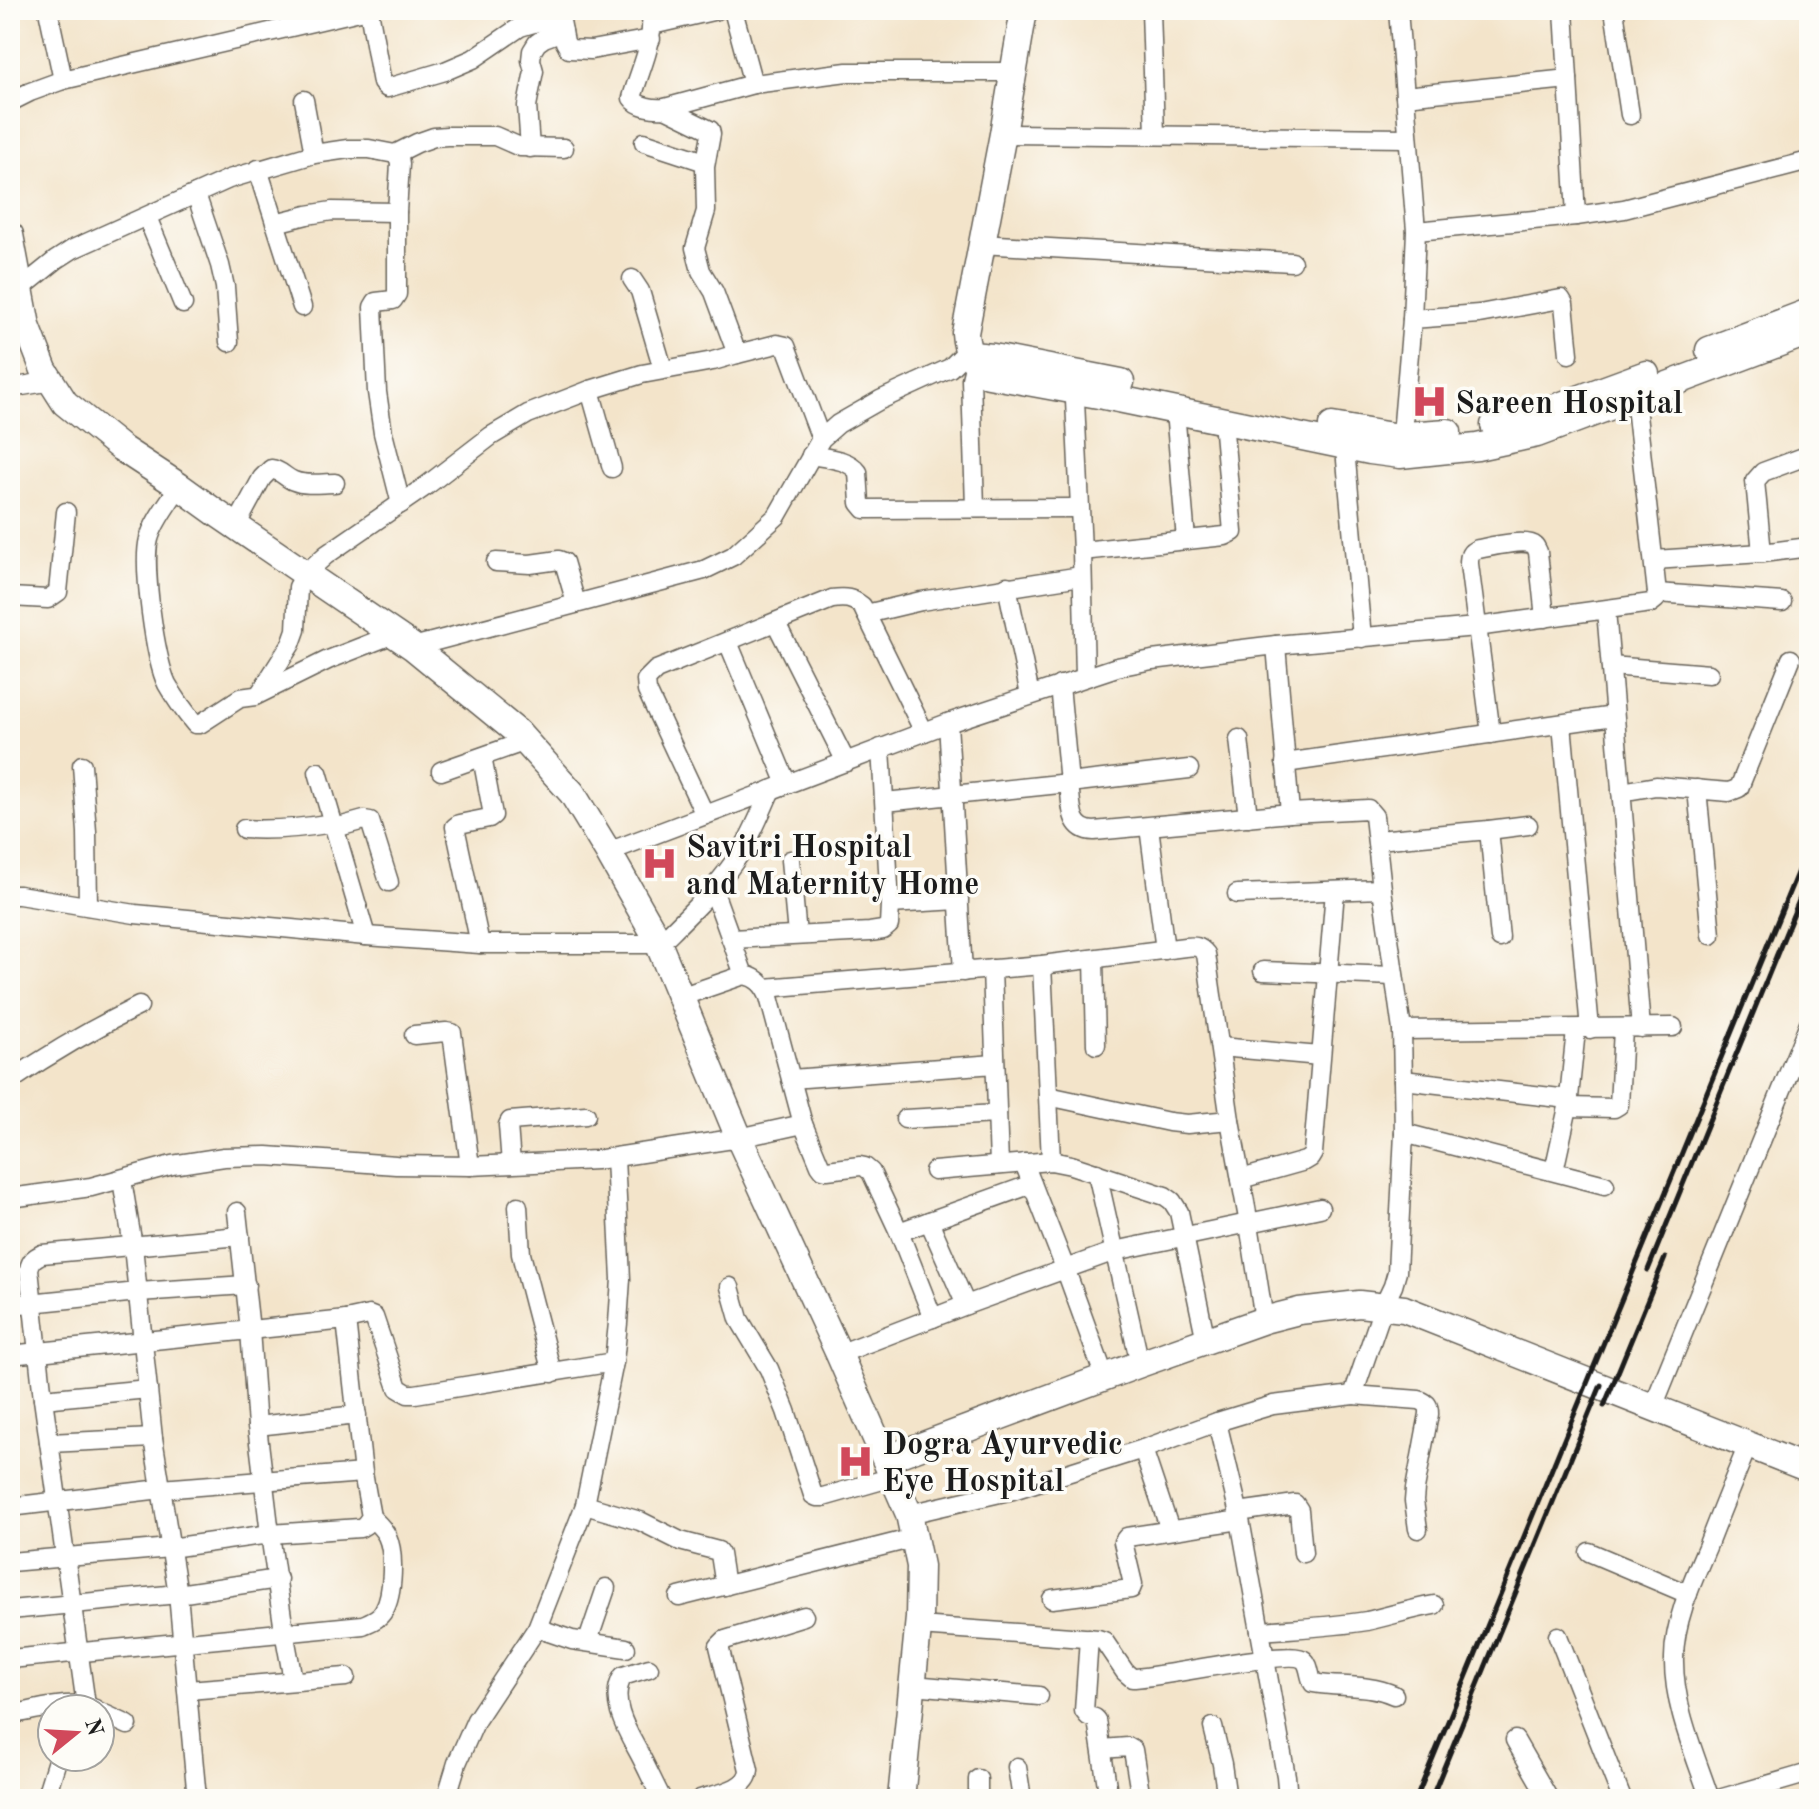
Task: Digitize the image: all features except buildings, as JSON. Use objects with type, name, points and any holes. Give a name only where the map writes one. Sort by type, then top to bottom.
[{"type":"street","points":[[48,10],[63,80]]},
{"type":"street","points":[[10,102],[63,80],[317,15],[366,10],[382,83],[387,88],[445,71],[473,59],[520,27],[561,18]]},
{"type":"street","points":[[561,18],[566,46],[569,49],[591,50],[651,25],[717,10]]},
{"type":"street","points":[[733,10],[753,84]]},
{"type":"street","points":[[975,508],[973,355],[965,333],[1024,10]]},
{"type":"street","points":[[1151,10],[1155,135]]},
{"type":"street","points":[[1398,10],[1416,231],[1401,446]]},
{"type":"street","points":[[1564,10],[1576,216]]},
{"type":"street","points":[[1614,10],[1630,115]]},
{"type":"street","points":[[530,148],[527,106],[534,71],[532,51],[561,18]]},
{"type":"street","points":[[651,25],[632,98],[636,103],[651,107],[665,108],[753,84],[847,72],[1014,72]]},
{"type":"street","points":[[1405,96],[1568,79]]},
{"type":"street","points":[[304,100],[314,154]]},
{"type":"street","points":[[665,108],[710,130],[705,162],[706,211],[695,248],[701,271],[714,292],[737,354]]},
{"type":"street","points":[[1003,134],[1408,138]]},
{"type":"street","points":[[395,154],[434,137],[447,136],[495,136],[515,146],[564,148]]},
{"type":"street","points":[[644,142],[705,162]]},
{"type":"street","points":[[20,289],[73,249],[229,179],[314,154],[348,149],[395,154],[400,164],[397,294],[393,300],[376,302],[373,307],[377,392],[383,433],[401,504]]},
{"type":"street","points":[[1416,231],[1624,209],[1809,161]]},
{"type":"street","points":[[258,169],[302,307]]},
{"type":"street","points":[[196,194],[225,287],[229,342]]},
{"type":"street","points":[[275,223],[332,211],[397,212]]},
{"type":"street","points":[[147,217],[183,304]]},
{"type":"street","points":[[10,235],[27,326],[44,370],[65,403],[121,448],[404,641],[517,732],[572,793],[608,852],[659,944],[739,1138],[890,1468],[912,1526],[920,1566],[919,1626],[901,1799]]},
{"type":"street","points":[[981,244],[1292,262]]},
{"type":"street","points":[[632,279],[640,291],[663,369]]},
{"type":"street","points":[[1412,319],[1479,314],[1561,299],[1569,354]]},
{"type":"street","points":[[1401,446],[1529,417],[1809,312]]},
{"type":"street","points":[[1074,382],[1401,446],[1477,447],[1537,434],[1809,332]]},
{"type":"street","points":[[260,693],[291,644],[296,630],[298,587],[306,573],[326,555],[401,504],[491,436],[528,414],[590,390],[663,369],[713,361],[777,344],[786,346],[816,447],[856,468],[860,503],[865,509],[1078,508]]},
{"type":"street","points":[[179,486],[152,528],[146,555],[159,660],[166,682],[197,725],[240,698],[260,693],[328,660],[704,570],[733,556],[777,516],[816,447],[838,424],[973,355],[1175,411],[1223,421],[1344,436]]},
{"type":"street","points":[[10,388],[52,381]]},
{"type":"street","points":[[1074,382],[1085,676]]},
{"type":"street","points":[[590,390],[612,468]]},
{"type":"street","points":[[608,852],[948,723],[1117,667],[1276,645],[1476,627],[1651,603],[1657,593],[1635,397]]},
{"type":"street","points":[[1175,411],[1186,540]]},
{"type":"street","points":[[1082,551],[1225,536],[1233,532],[1223,421]]},
{"type":"street","points":[[1344,436],[1362,638]]},
{"type":"street","points":[[1762,553],[1755,481],[1763,472],[1809,455]]},
{"type":"street","points":[[236,526],[262,478],[271,469],[301,483],[335,483]]},
{"type":"street","points":[[10,597],[48,599],[58,592],[66,512]]},
{"type":"street","points":[[1491,734],[1469,564],[1471,551],[1521,543],[1535,546],[1545,618]]},
{"type":"street","points":[[1654,560],[1809,547]]},
{"type":"street","points":[[496,562],[564,562],[576,603]]},
{"type":"street","points":[[866,614],[921,601],[1081,576]]},
{"type":"street","points":[[1007,586],[1030,695]]},
{"type":"street","points":[[1657,593],[1782,602]]},
{"type":"street","points":[[705,815],[647,691],[646,680],[656,670],[832,599],[843,597],[862,606],[924,732]]},
{"type":"street","points":[[1403,1080],[1568,1103],[1614,1108],[1619,1105],[1632,1029],[1621,792],[1606,610]]},
{"type":"street","points":[[776,623],[846,762]]},
{"type":"street","points":[[728,642],[779,787]]},
{"type":"street","points":[[1276,645],[1290,813]]},
{"type":"street","points":[[1621,792],[1647,786],[1729,792],[1739,788],[1791,659]]},
{"type":"street","points":[[1611,666],[1709,674]]},
{"type":"street","points":[[1060,685],[1074,818],[1077,826],[1086,831],[1290,813],[1368,809],[1374,816],[1402,1030],[1404,1133],[1397,1272],[1353,1395]]},
{"type":"street","points":[[1285,763],[1614,716]]},
{"type":"street","points":[[948,723],[963,972]]},
{"type":"street","points":[[1554,1171],[1583,1029],[1562,724]]},
{"type":"street","points":[[1239,739],[1248,817]]},
{"type":"street","points":[[441,771],[526,741]]},
{"type":"street","points":[[731,939],[883,930],[889,925],[881,748]]},
{"type":"street","points":[[480,944],[455,827],[493,815],[482,757]]},
{"type":"street","points":[[82,765],[88,906]]},
{"type":"street","points":[[885,802],[1189,769]]},
{"type":"street","points":[[318,772],[366,936]]},
{"type":"street","points":[[10,895],[165,917],[366,936],[480,944],[659,944],[713,889],[734,862],[779,787]]},
{"type":"street","points":[[1697,789],[1711,935]]},
{"type":"street","points":[[244,829],[265,831],[370,821],[389,882]]},
{"type":"street","points":[[1377,840],[1528,825]]},
{"type":"street","points":[[1149,827],[1165,950]]},
{"type":"street","points":[[1489,830],[1500,938]]},
{"type":"street","points":[[790,860],[797,935]]},
{"type":"street","points":[[713,889],[744,975]]},
{"type":"street","points":[[1237,894],[1382,889]]},
{"type":"street","points":[[1241,1179],[1310,1158],[1313,1153],[1335,891]]},
{"type":"street","points":[[890,904],[959,900]]},
{"type":"street","points":[[765,988],[1042,965],[1194,946],[1202,948],[1206,954],[1264,1320]]},
{"type":"street","points":[[1094,959],[1096,1045]]},
{"type":"street","points":[[1042,965],[1051,1161]]},
{"type":"street","points":[[992,969],[999,1165]]},
{"type":"street","points":[[1263,971],[1394,976]]},
{"type":"street","points":[[680,997],[744,975],[752,976],[765,988],[803,1124],[823,1169],[860,1166],[869,1169],[899,1232],[933,1318]]},
{"type":"street","points":[[10,1081],[92,1029],[139,1006]]},
{"type":"street","points":[[1653,1407],[1809,1023]]},
{"type":"street","points":[[1402,1030],[1673,1027]]},
{"type":"street","points":[[414,1035],[452,1033],[470,1166]]},
{"type":"street","points":[[1220,1047],[1320,1056]]},
{"type":"street","points":[[791,1079],[995,1064]]},
{"type":"street","points":[[1048,1096],[1178,1123],[1230,1120]]},
{"type":"street","points":[[905,1119],[997,1114]]},
{"type":"street","points":[[511,1164],[510,1121],[586,1115]]},
{"type":"street","points":[[10,1198],[91,1187],[172,1165],[224,1157],[267,1156],[396,1165],[511,1164],[615,1158],[803,1124]]},
{"type":"street","points":[[1404,1133],[1605,1185]]},
{"type":"street","points":[[446,1799],[457,1763],[476,1720],[537,1628],[585,1505],[614,1362],[621,1279],[615,1158]]},
{"type":"street","points":[[934,1171],[1051,1161],[1165,1196],[1177,1206],[1206,1341]]},
{"type":"street","points":[[1024,1163],[1105,1378]]},
{"type":"street","points":[[1097,1173],[1140,1364]]},
{"type":"street","points":[[122,1180],[133,1246],[153,1438],[178,1594],[197,1799]]},
{"type":"street","points":[[899,1232],[1032,1184]]},
{"type":"street","points":[[518,1206],[521,1254],[552,1373]]},
{"type":"street","points":[[839,1354],[1115,1251],[1320,1208]]},
{"type":"street","points":[[237,1212],[257,1426],[293,1680]]},
{"type":"street","points":[[929,1221],[966,1305]]},
{"type":"street","points":[[84,1693],[43,1399],[29,1269],[34,1258],[42,1254],[240,1236]]},
{"type":"street","points":[[10,1305],[246,1285]]},
{"type":"street","points":[[730,1287],[739,1319],[769,1369],[813,1495],[817,1497],[1140,1364],[1264,1320],[1299,1311],[1359,1304],[1404,1309],[1809,1469]]},
{"type":"street","points":[[10,1355],[346,1320],[369,1315],[374,1317],[398,1388],[408,1394],[614,1362]]},
{"type":"street","points":[[10,1659],[363,1625],[383,1613],[392,1575],[392,1553],[382,1527],[371,1517],[346,1320]]},
{"type":"street","points":[[43,1399],[148,1389]]},
{"type":"street","points":[[679,1597],[725,1586],[912,1526],[1273,1405],[1353,1395],[1419,1400],[1429,1406],[1414,1501],[1418,1529]]},
{"type":"street","points":[[257,1426],[357,1415]]},
{"type":"street","points":[[1217,1422],[1239,1516],[1288,1799]]},
{"type":"street","points":[[49,1443],[153,1438]]},
{"type":"street","points":[[1710,1799],[1676,1687],[1674,1655],[1688,1594],[1748,1445]]},
{"type":"street","points":[[1143,1449],[1170,1530]]},
{"type":"street","points":[[10,1507],[161,1489],[363,1473]]},
{"type":"street","points":[[1052,1599],[1131,1589],[1133,1584],[1124,1539],[1290,1504],[1295,1504],[1299,1510],[1303,1553]]},
{"type":"street","points":[[585,1505],[640,1521],[680,1541],[718,1551],[725,1586]]},
{"type":"street","points":[[10,1562],[170,1548],[270,1534],[360,1528],[371,1517]]},
{"type":"street","points":[[1589,1552],[1688,1594]]},
{"type":"street","points":[[10,1610],[178,1594],[278,1579]]},
{"type":"street","points":[[588,1641],[606,1588]]},
{"type":"street","points":[[1260,1631],[1367,1621],[1434,1605]]},
{"type":"street","points":[[700,1799],[727,1795],[749,1776],[719,1646],[725,1640],[804,1616]]},
{"type":"street","points":[[919,1626],[1104,1641],[1132,1678],[1265,1658],[1300,1658],[1304,1660],[1313,1683],[1361,1686],[1394,1695]]},
{"type":"street","points":[[537,1628],[572,1640],[626,1648]]},
{"type":"street","points":[[1558,1636],[1622,1799]]},
{"type":"street","points":[[1089,1638],[1084,1711],[1097,1719],[1109,1799]]},
{"type":"street","points":[[649,1668],[623,1676],[618,1686],[618,1697],[624,1725],[662,1799]]},
{"type":"street","points":[[188,1690],[346,1677]]},
{"type":"street","points":[[913,1685],[1039,1696]]},
{"type":"street","points":[[10,1707],[19,1713],[36,1712]]},
{"type":"street","points":[[116,1720],[128,1725]]},
{"type":"street","points":[[1213,1727],[1227,1799]]},
{"type":"street","points":[[1515,1740],[1549,1799]]},
{"type":"street","points":[[1102,1749],[1128,1747],[1133,1750],[1141,1799]]},
{"type":"street","points":[[1017,1767],[1022,1799]]},
{"type":"street","points":[[45,1799],[53,1773]]},
{"type":"street","points":[[1719,1799],[1809,1773]]},
{"type":"street","points":[[978,1779],[978,1799]]},
{"type":"railway","points":[[1416,1799],[1809,844]]},
{"type":"railway","points":[[1648,1270],[1809,876]]},
{"type":"railway","points":[[1604,1406],[1665,1258]]},
{"type":"railway","points":[[1431,1799],[1601,1385]]},
{"type":"place","name":"Sareen Hospital","points":[[1429,402]]},
{"type":"place","name":"Savitri Hospital and Maternity Home","points":[[660,864]]},
{"type":"place","name":"Dogra Ayurvedic Eye Hospital","points":[[856,1461]]}]
